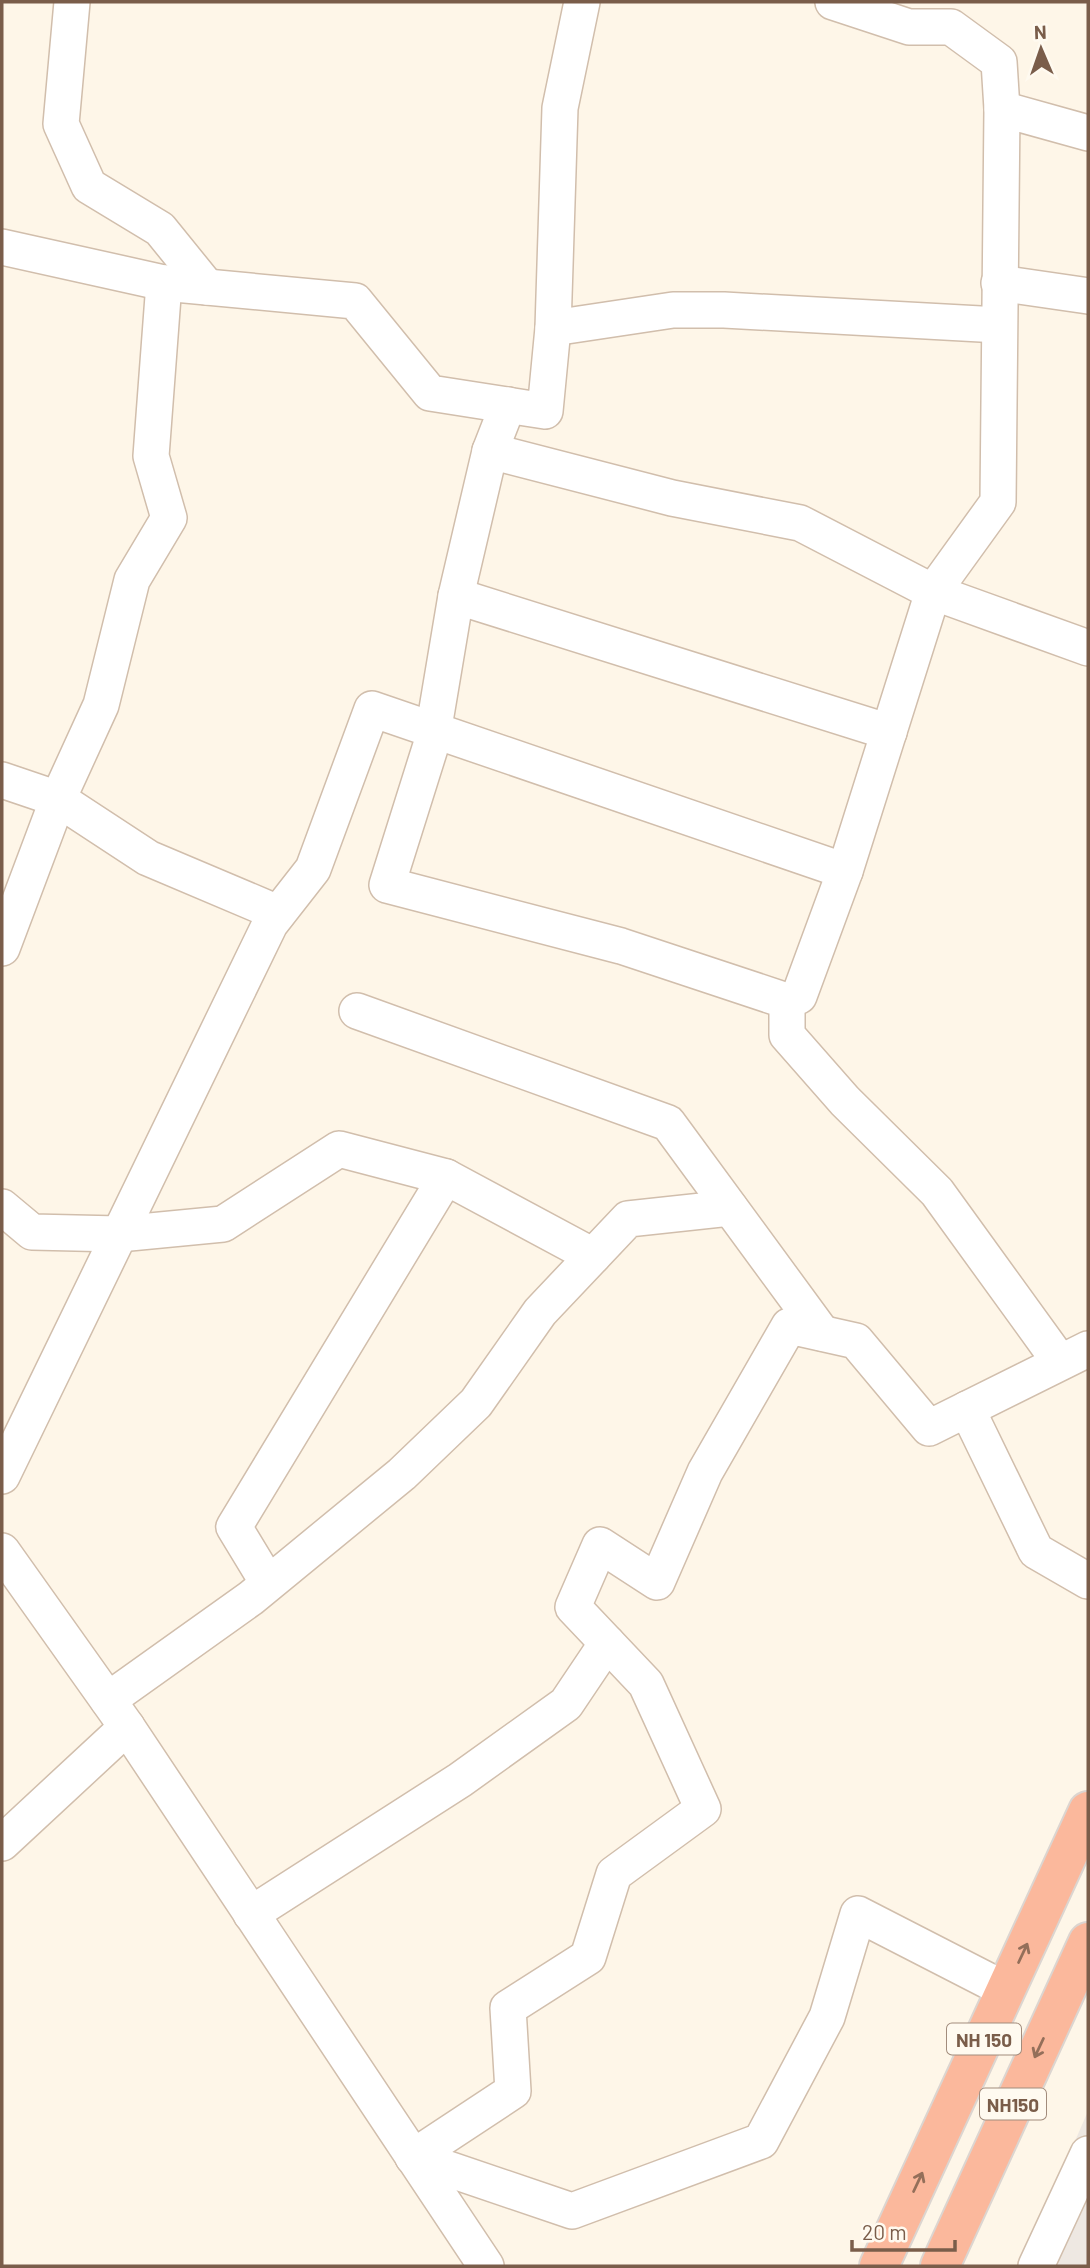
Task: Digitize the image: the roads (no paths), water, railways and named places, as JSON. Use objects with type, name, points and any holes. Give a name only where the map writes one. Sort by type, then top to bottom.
[{"type":"highway","name":"NH 150","points":[[879,2266],[1088,1811]]},
{"type":"highway","name":"NH150","points":[[940,2266],[1088,1941]]},
{"type":"street","points":[[72,2],[61,124],[89,186],[160,229],[207,287]]},
{"type":"street","points":[[2,247],[164,283],[355,302],[430,393],[545,411],[553,328],[560,108],[582,2]]},
{"type":"street","points":[[799,996],[845,871],[933,592],[998,502],[1002,109],[999,62],[951,27],[909,27],[833,2]]},
{"type":"street","points":[[1002,109],[1088,133]]},
{"type":"street","points":[[2,948],[58,799],[101,705],[132,580],[169,518],[151,456],[164,283]]},
{"type":"street","points":[[999,283],[1088,296]]},
{"type":"street","points":[[553,328],[673,310],[724,310],[999,325]]},
{"type":"street","points":[[413,2157],[513,2091],[509,2008],[588,1957],[614,1874],[703,1809],[646,1684],[573,1607],[600,1545],[657,1582],[705,1472],[789,1326],[856,1341],[929,1428],[1074,1355],[937,1192],[845,1101],[787,1035],[787,1001],[621,946],[387,885],[432,745],[456,596],[490,452],[508,405]]},
{"type":"street","points":[[490,452],[672,498],[800,523],[933,592],[1088,648]]},
{"type":"street","points":[[456,596],[889,732]]},
{"type":"street","points":[[2,1476],[270,924],[313,869],[372,709],[845,871]]},
{"type":"street","points":[[2,780],[58,799],[148,858],[278,913]]},
{"type":"street","points":[[357,1010],[668,1123],[822,1333]]},
{"type":"street","points":[[2,1208],[32,1232],[119,1234],[223,1224],[339,1149],[446,1177],[593,1256]]},
{"type":"street","points":[[268,1583],[234,1527],[446,1177]]},
{"type":"street","points":[[2,1843],[117,1714],[268,1583],[402,1474],[476,1403],[540,1312],[628,1219],[730,1208]]},
{"type":"street","points":[[967,1409],[1036,1552],[1088,1581]]},
{"type":"street","points":[[2,1551],[117,1714],[486,2266]]},
{"type":"street","points":[[251,1914],[460,1780],[566,1704],[607,1643]]},
{"type":"street","points":[[413,2157],[572,2211],[761,2141],[827,2017],[858,1914],[1006,1990]]},
{"type":"street","points":[[1036,2266],[1088,2154]]}]
